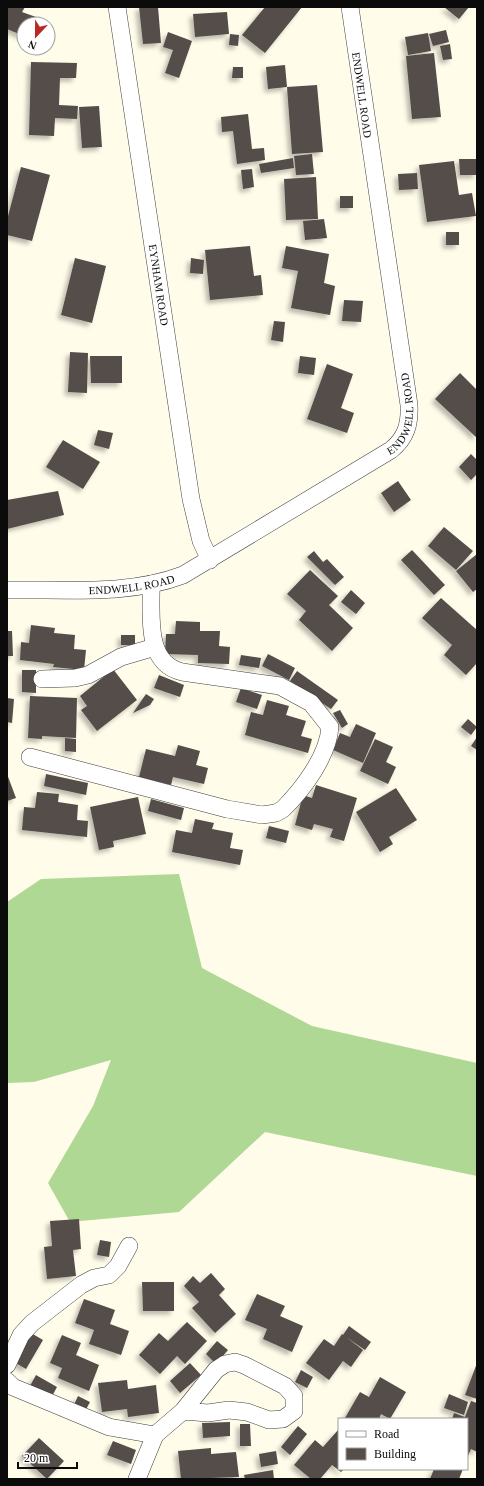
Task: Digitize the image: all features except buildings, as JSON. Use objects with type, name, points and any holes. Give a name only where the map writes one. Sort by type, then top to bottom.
[{"type":"street","name":"EYNHAM ROAD","points":[[117,7],[190,499],[201,541],[210,560]]},
{"type":"street","name":"ENDWELL ROAD","points":[[7,590],[101,590],[151,584],[183,575],[391,450],[402,440],[408,427],[409,405],[350,7]]},
{"type":"street","points":[[30,757],[227,809],[262,815],[276,813],[283,809],[291,801],[326,750],[330,727],[311,703],[280,686],[174,670],[162,662],[155,647],[152,627],[151,584]]},
{"type":"street","points":[[42,679],[75,678],[88,675],[121,657],[155,647]]},
{"type":"street","points":[[7,1365],[21,1335],[32,1323],[81,1285],[94,1278],[109,1275],[118,1266],[129,1246]]},
{"type":"street","points":[[137,1479],[155,1435],[183,1411],[216,1370],[225,1364],[235,1362],[244,1365],[285,1386],[294,1396],[294,1411],[283,1419],[269,1420],[247,1412],[228,1410],[208,1414],[183,1411]]},
{"type":"street","points":[[7,1381],[13,1387],[109,1427],[155,1435]]},
{"type":"green space","points":[[179,874],[202,968],[312,1026],[477,1063],[477,1176],[265,1132],[179,1212],[70,1222],[48,1183],[93,1106],[111,1060],[34,1082],[7,1083],[7,902],[41,879]]}]
